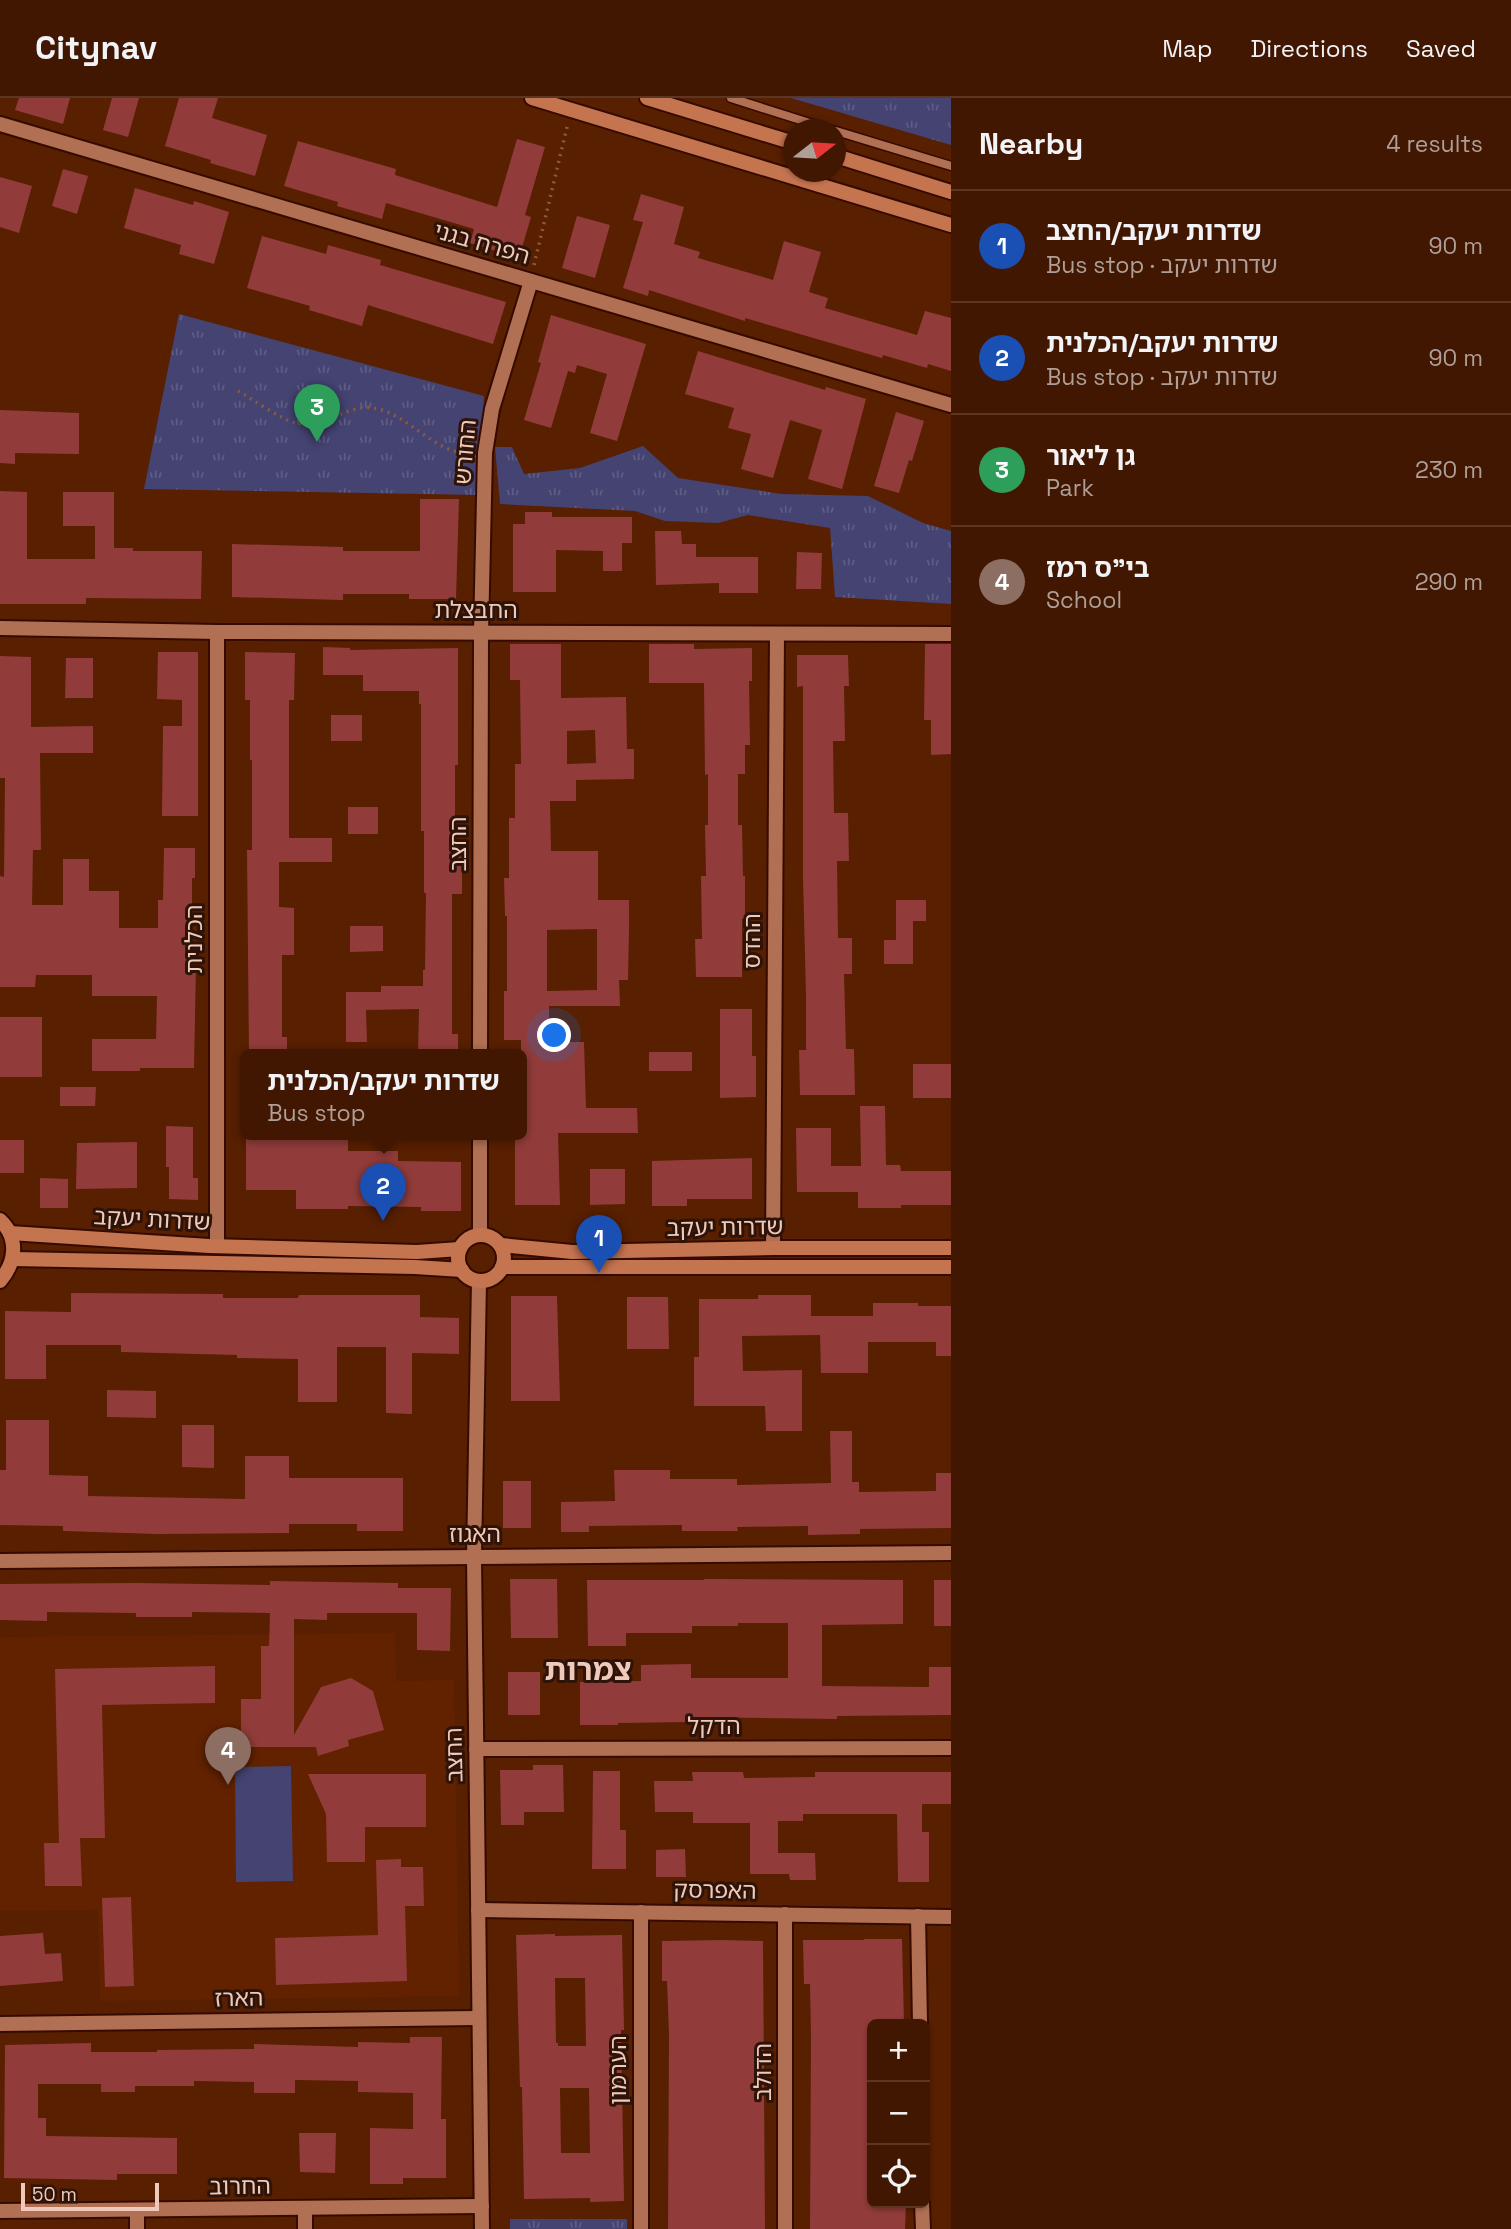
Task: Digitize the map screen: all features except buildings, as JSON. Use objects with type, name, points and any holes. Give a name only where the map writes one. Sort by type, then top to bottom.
[{"type":"street","points":[[533,98],[951,225]]},
{"type":"street","points":[[647,98],[783,140]]},
{"type":"street","name":"הפרח בגני","points":[[0,124],[951,405]]},
{"type":"street","points":[[846,159],[951,192]]},
{"type":"street","name":"החורש","points":[[481,633],[485,453],[492,408],[531,281]]},
{"type":"street","name":"החבצלת","points":[[0,628],[216,632],[951,634]]},
{"type":"street","name":"הכלנית","points":[[216,632],[217,1246]]},
{"type":"street","name":"החצב","points":[[480,1049],[481,633]]},
{"type":"street","name":"ההדס","points":[[773,1248],[777,634]]},
{"type":"street","points":[[480,1140],[480,1235]]},
{"type":"street","points":[[0,1220],[10,1233],[14,1246],[13,1259],[0,1281]]},
{"type":"street","name":"שדרות יעקב","points":[[10,1233],[217,1246],[417,1252],[460,1249]]},
{"type":"street","points":[[480,1235],[492,1237],[501,1245],[504,1252],[502,1267],[493,1278],[479,1281],[466,1276],[459,1264],[460,1249],[468,1239],[480,1235]]},
{"type":"street","name":"שדרות יעקב","points":[[501,1245],[572,1252],[951,1248]]},
{"type":"street","name":"שדרות יעקב","points":[[13,1259],[462,1270]]},
{"type":"street","name":"שדרות יעקב","points":[[502,1267],[951,1267]]},
{"type":"street","name":"החצב","points":[[479,1281],[474,1557],[482,2229]]},
{"type":"street","name":"האגוז","points":[[0,1561],[951,1553]]},
{"type":"street","name":"הדקל","points":[[476,1749],[951,1748]]},
{"type":"street","name":"האפרסק","points":[[478,1910],[951,1917]]},
{"type":"street","name":"הערמון","points":[[641,1912],[641,2229]]},
{"type":"street","name":"הדולב","points":[[785,1914],[785,2229]]},
{"type":"street","points":[[918,1916],[920,2019]]},
{"type":"street","name":"הארז","points":[[0,2024],[478,2018]]},
{"type":"street","name":"החרוב","points":[[0,2211],[482,2206]]},
{"type":"street","points":[[305,2208],[305,2229]]},
{"type":"street","points":[[922,2208],[923,2229]]},
{"type":"street","points":[[137,2211],[137,2229]]},
{"type":"lane","points":[[731,98],[799,119]]},
{"type":"lane","points":[[846,134],[951,166]]},
{"type":"path","points":[[531,281],[563,139]]},
{"type":"path","points":[[238,391],[295,423],[318,422],[346,411],[372,408],[395,415],[457,454],[485,453]]},
{"type":"shaded area","points":[[395,1633],[396,1681],[454,1680],[459,1996],[100,2001],[98,1910],[0,1911],[0,1637]]},
{"type":"green space","points":[[791,98],[951,98],[951,145]]},
{"type":"green space","points":[[179,314],[484,396],[479,495],[144,489]]},
{"type":"green space","points":[[643,446],[678,478],[781,494],[868,496],[923,523],[951,531],[951,604],[835,597],[830,528],[748,515],[718,523],[665,521],[635,511],[500,504],[495,447],[512,447],[524,474],[580,468]]},
{"type":"green space","points":[[291,1766],[293,1881],[236,1882],[235,1767]]},
{"type":"green space","points":[[510,2219],[627,2219],[627,2229],[510,2229]]},
{"type":"place","name":"גן ליאור","points":[[317,442]]},
{"type":"place","name":"שדרות יעקב/הכלנית","points":[[383,1221]]},
{"type":"place","name":"שדרות יעקב/החצב","points":[[599,1273]]},
{"type":"place","name":"בי\"ס רמז","points":[[228,1785]]},
{"type":"district","name":"צמרות","points":[[588,1670]]}]
